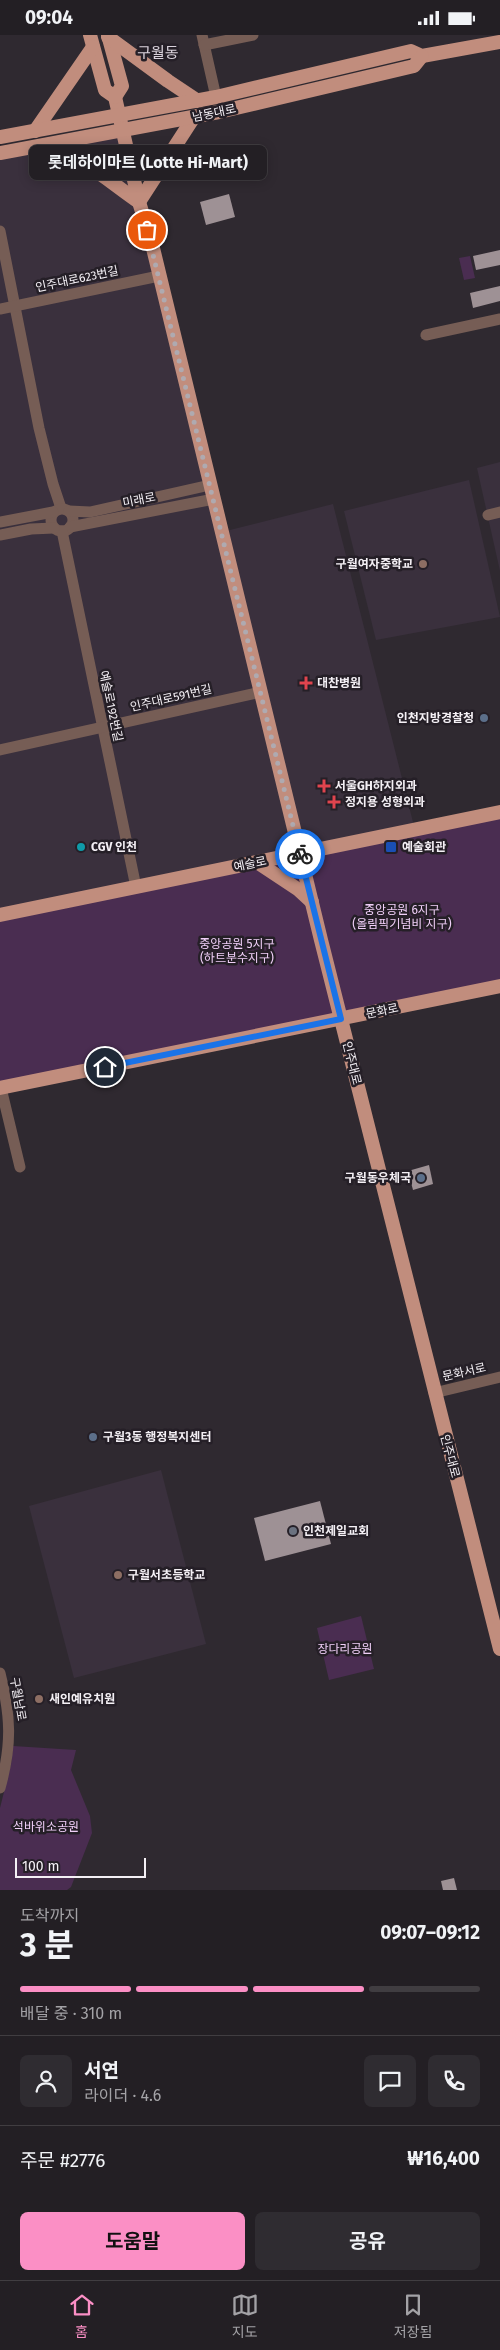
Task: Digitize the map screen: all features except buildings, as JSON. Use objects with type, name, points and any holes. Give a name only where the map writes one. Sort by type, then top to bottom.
[{"type":"main road","name":"인주대로","points":[[108,36],[122,86],[115,97]]},
{"type":"main road","points":[[108,36],[198,101]]},
{"type":"main road","name":"남동대로","points":[[0,153],[194,117],[414,66],[422,57],[498,40]]},
{"type":"main road","name":"인주대로","points":[[92,41],[105,89],[115,97],[139,202],[159,276],[341,1019],[500,1649]]},
{"type":"main road","points":[[35,131],[92,41]]},
{"type":"main road","name":"남동대로","points":[[0,137],[120,117],[198,101],[411,51],[422,57]]},
{"type":"main road","points":[[38,146],[57,150],[86,163],[139,202],[194,117]]},
{"type":"main road","name":"예술로","points":[[0,915],[500,812]]},
{"type":"main road","points":[[256,862],[299,890],[312,902]]},
{"type":"main road","name":"문화로","points":[[0,1088],[500,986]]},
{"type":"street","points":[[216,97],[203,40],[253,35]]},
{"type":"street","points":[[0,231],[39,428],[53,484],[61,510],[73,519],[62,529],[50,520],[61,510]]},
{"type":"street","name":"인주대로623번길","points":[[0,309],[159,276]]},
{"type":"street","points":[[426,335],[500,319]]},
{"type":"street","name":"미래로","points":[[0,522],[61,510],[90,511],[210,485]]},
{"type":"street","name":"미래로","points":[[0,535],[31,529],[62,529],[214,499]]},
{"type":"street","points":[[488,515],[500,512]]},
{"type":"street","name":"예술로192번길","points":[[62,529],[136,887]]},
{"type":"street","name":"인주대로591번길","points":[[0,750],[261,693]]},
{"type":"street","points":[[0,1088],[20,1167]]},
{"type":"street","points":[[0,1138],[12,1136]]},
{"type":"street","name":"문화서로","points":[[434,1393],[500,1377]]},
{"type":"street","name":"구월남로","points":[[0,1673],[5,1693],[10,1733],[6,1768],[0,1788]]},
{"type":"shaded area","points":[[123,131],[222,532],[333,504],[415,830],[0,915],[0,155]]},
{"type":"shaded area","points":[[500,462],[500,571],[477,468]]},
{"type":"shaded area","name":"구월여자중학교","points":[[469,480],[500,617],[376,640],[344,511]]},
{"type":"shaded area","name":"구월서초등학교","points":[[161,1470],[206,1644],[74,1678],[29,1506]]},
{"type":"green space","points":[[470,256],[475,278],[464,280],[459,258]]},
{"type":"green space","name":"중앙공원 5지구 (하트분수지구)","points":[[500,812],[500,982],[0,1083],[0,915]]},
{"type":"green space","name":"장다리공원","points":[[361,1616],[374,1669],[329,1680],[317,1628]]},
{"type":"green space","name":"석바위소공원","points":[[13,1746],[76,1750],[71,1770],[90,1816],[92,1833],[71,1887],[67,1890],[0,1890],[0,1808],[11,1764]]},
{"type":"way so far","points":[[147,230],[152,244],[300,854]]},
{"type":"place","name":"롯데하이마트 (Lotte Hi-Mart)","points":[[147,230]]},
{"type":"place","name":"구월여자중학교","points":[[423,564]]},
{"type":"place","name":"대찬병원","points":[[306,683]]},
{"type":"place","name":"인천지방경찰청","points":[[484,718]]},
{"type":"place","name":"서울GH하지외과","points":[[324,786]]},
{"type":"place","name":"정지용 성형외과","points":[[334,802]]},
{"type":"place","name":"CGV 인천","points":[[81,847]]},
{"type":"place","name":"예술회관","points":[[391,847]]},
{"type":"place","name":"구월동우체국","points":[[421,1178]]},
{"type":"place","name":"구월3동 행정복지센터","points":[[93,1437]]},
{"type":"place","name":"인천제일교회","points":[[293,1531]]},
{"type":"place","name":"구월서초등학교","points":[[118,1575]]},
{"type":"place","name":"새인예유치원","points":[[39,1699]]},
{"type":"district","name":"구월동","points":[[158,53]]},
{"type":"route","points":[[105,1067],[341,1019],[300,854]]},
{"type":"park label","name":"중앙공원 6지구 (올림픽기념비 지구)","points":[[402,917]]}]
